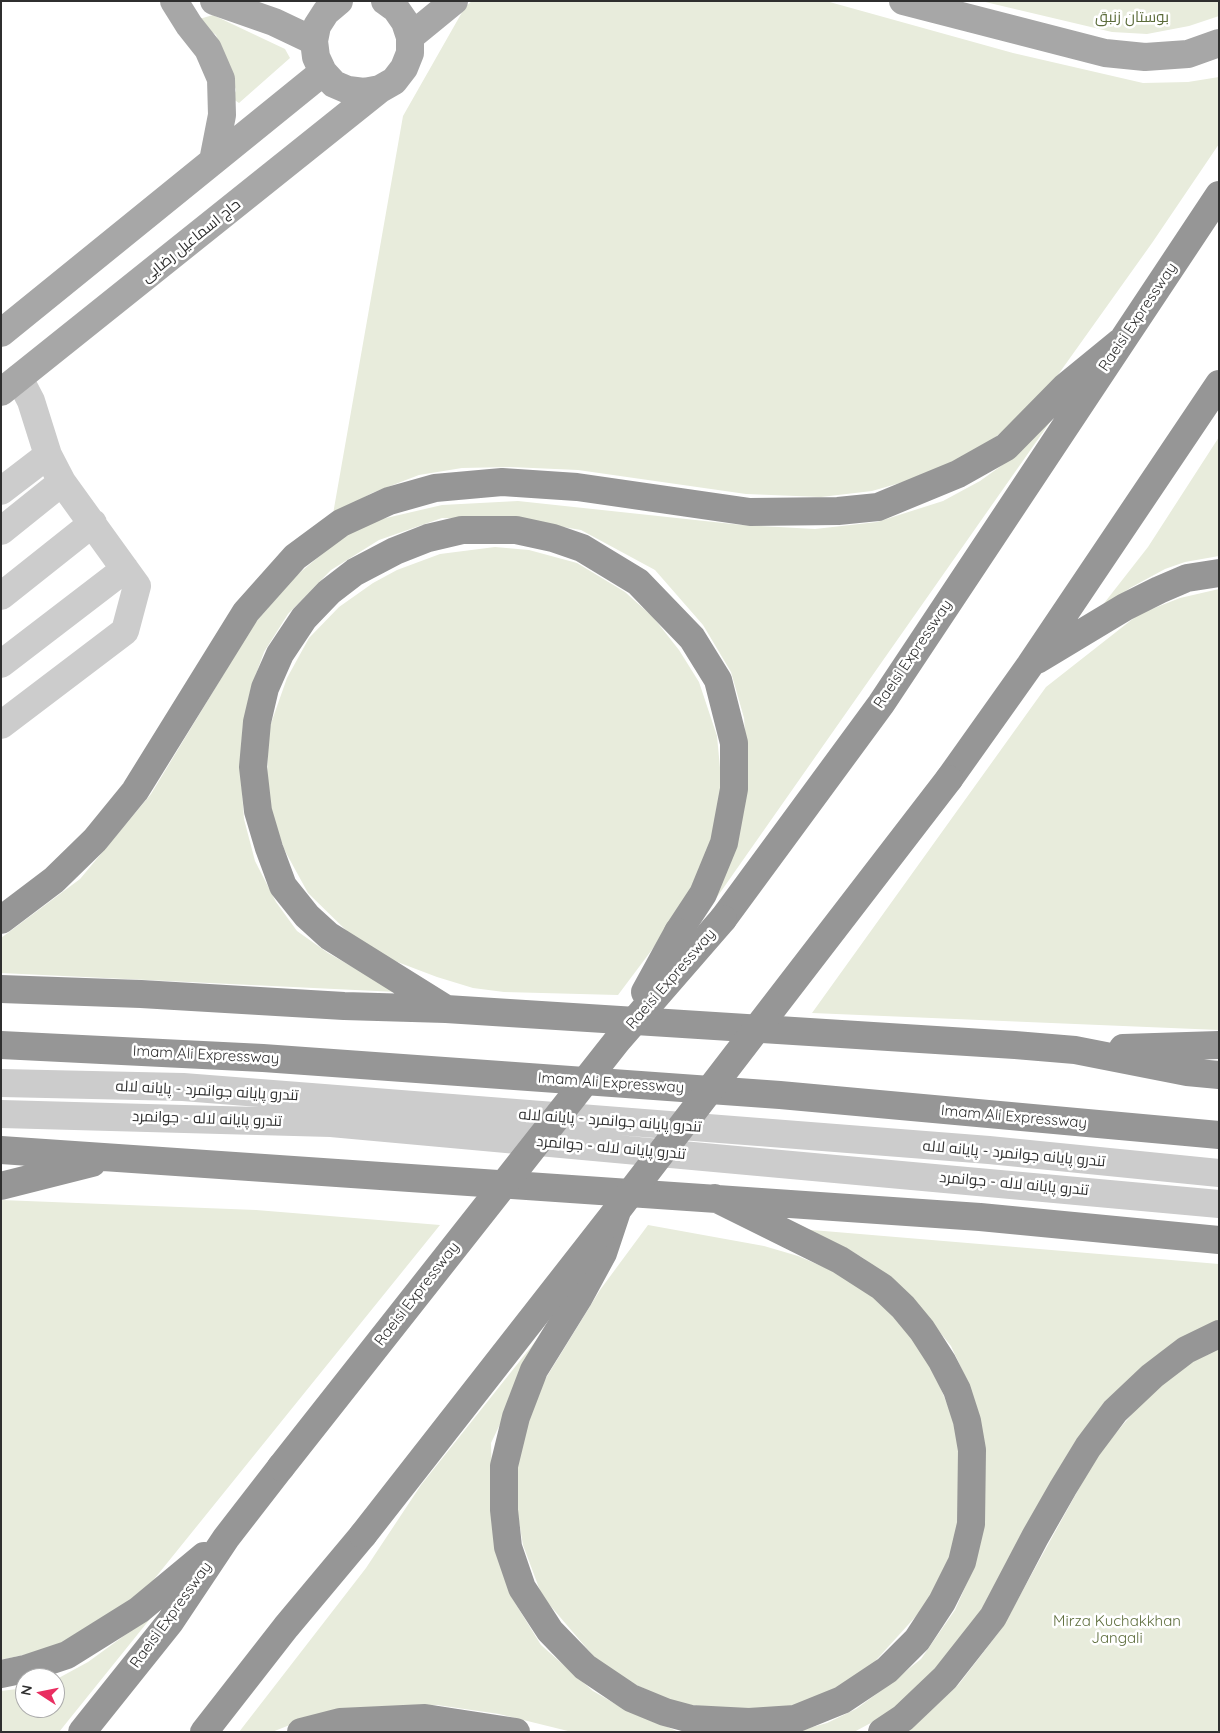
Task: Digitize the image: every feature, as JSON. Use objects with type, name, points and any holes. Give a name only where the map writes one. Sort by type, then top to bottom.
[{"type":"highway","name":"Raeisi Expressway","points":[[82,1732],[170,1622],[226,1538],[280,1466],[617,1041],[724,919],[881,704],[1219,195]]},
{"type":"highway","points":[[1,920],[54,880],[95,840],[135,792],[246,612],[295,557],[341,523],[389,501],[436,488],[502,482],[577,487],[750,512],[838,510],[878,506],[958,474],[1006,447],[1065,387],[1120,342]]},
{"type":"highway","points":[[204,1732],[286,1627],[362,1535],[618,1209],[948,779],[1030,665],[1219,384]]},
{"type":"highway","points":[[446,1008],[329,936],[307,916],[283,886],[258,811],[253,767],[256,722],[265,688],[280,654],[304,618],[329,592],[355,572],[395,551],[428,538],[462,530],[516,530],[552,538],[582,548],[638,582],[692,638],[718,680],[734,743],[734,789],[724,843],[703,894],[678,932],[617,1041]]},
{"type":"highway","points":[[1030,665],[1124,607],[1187,578],[1219,573]]},
{"type":"highway","points":[[1,989],[141,994],[344,1006],[446,1008],[1075,1050],[1219,1045]]},
{"type":"highway","name":"Imam Ali Expressway","points":[[1,1045],[263,1058],[780,1095],[1219,1135]]},
{"type":"highway","points":[[1075,1050],[1187,1072],[1219,1075]]},
{"type":"highway","points":[[1,1150],[108,1159],[980,1217],[1219,1240]]},
{"type":"highway","points":[[1,1186],[108,1159]]},
{"type":"highway","points":[[618,1209],[603,1253],[578,1299],[534,1370],[516,1417],[504,1466],[504,1510],[508,1546],[522,1588],[550,1632],[585,1667],[631,1698],[665,1712],[691,1719],[750,1722],[795,1718],[842,1700],[887,1670],[917,1640],[942,1602],[962,1562],[972,1524],[972,1450],[967,1420],[956,1390],[942,1361],[922,1330],[882,1287],[840,1260],[715,1198]]},
{"type":"highway","points":[[882,1732],[903,1718],[946,1678],[993,1617],[1063,1488],[1088,1447],[1115,1411],[1152,1376],[1179,1356],[1219,1334]]},
{"type":"highway","points":[[1,1674],[25,1670],[67,1655],[139,1610],[226,1538]]},
{"type":"highway","points":[[301,1732],[340,1722],[425,1718],[516,1732]]},
{"type":"main road","points":[[174,1],[189,25],[208,49],[220,79],[222,115],[213,161]]},
{"type":"main road","points":[[214,1],[274,22],[314,41]]},
{"type":"main road","points":[[338,1],[326,12],[317,26],[314,41],[316,58],[323,72],[334,84],[348,90],[364,92],[380,89]]},
{"type":"main road","points":[[395,4],[406,22],[410,37],[454,1]]},
{"type":"main road","points":[[903,1],[1105,53],[1145,57],[1188,54],[1219,43]]},
{"type":"main road","name":"حاج اسماعیل رضایی","points":[[10,385],[380,89],[394,80],[404,68],[410,53],[410,37]]},
{"type":"main road","points":[[1,333],[323,72]]},
{"type":"lane","points":[[1,725],[126,631],[137,586],[62,482],[48,455],[30,401],[10,385]]},
{"type":"lane","points":[[1,491],[48,455]]},
{"type":"lane","points":[[1,531],[62,482]]},
{"type":"lane","points":[[1,596],[93,523]]},
{"type":"lane","points":[[1,664],[125,569]]},
{"type":"lane","name":"تندرو پایانه جوانمرد - پایانه لاله","points":[[1,1083],[183,1087],[989,1150],[1219,1173]]},
{"type":"lane","name":"تندرو پایانه لاله - جوانمرد","points":[[1,1114],[331,1122],[1219,1204]]},
{"type":"green space","points":[[472,1],[826,1],[1013,53],[1143,83],[1188,82],[1219,77],[1219,144],[1152,243],[1050,386],[1015,422],[989,442],[957,461],[917,478],[872,491],[821,497],[746,494],[578,470],[510,467],[462,468],[419,475],[372,493],[333,514],[403,116],[465,7]]},
{"type":"green space","name":"بوستان زنبق","points":[[981,1],[1219,1],[1219,16],[1189,26],[1147,34],[1112,32]]},
{"type":"green space","points":[[213,15],[285,49],[290,58],[239,103],[233,99],[236,90],[216,35],[196,20]]},
{"type":"green space","points":[[1055,415],[689,937],[744,811],[748,770],[744,718],[731,672],[703,625],[655,570],[581,530],[515,519],[442,518],[379,540],[331,570],[288,614],[264,652],[251,688],[243,724],[240,763],[244,819],[255,861],[276,902],[297,931],[328,953],[397,992],[1,973],[1,938],[80,879],[151,794],[254,624],[297,575],[346,534],[369,522],[442,505],[518,501],[742,525],[815,529],[877,522],[943,501],[980,481],[1008,461]]},
{"type":"green space","points":[[1219,437],[1219,556],[1185,562],[1165,569],[1130,588],[1098,611],[1148,547]]},
{"type":"green space","points":[[495,547],[529,550],[577,563],[625,592],[653,617],[679,650],[699,682],[717,736],[722,789],[712,844],[691,892],[663,935],[618,995],[504,992],[473,988],[437,977],[379,955],[356,940],[308,893],[285,851],[271,813],[267,776],[269,729],[287,678],[309,638],[339,607],[373,583],[397,570],[440,554]]},
{"type":"green space","points":[[1219,589],[1219,1030],[812,1013],[1046,687],[1139,614],[1180,598]]},
{"type":"green space","points":[[1,1200],[256,1210],[440,1225],[151,1583],[93,1629],[50,1649],[1,1660]]},
{"type":"green space","points":[[648,1225],[764,1246],[798,1256],[866,1289],[888,1307],[930,1362],[956,1426],[964,1483],[957,1544],[927,1604],[869,1668],[832,1691],[791,1709],[751,1710],[689,1705],[665,1698],[627,1681],[595,1658],[542,1596],[523,1545],[514,1492],[519,1449],[530,1404],[600,1290]]},
{"type":"green space","points":[[800,1229],[1219,1264],[1219,1321],[1172,1347],[987,1609],[945,1662],[893,1711],[854,1732],[794,1732],[827,1723],[856,1709],[886,1687],[921,1659],[955,1610],[975,1565],[985,1501],[982,1431],[970,1387],[951,1346],[907,1292],[863,1258],[846,1248]]},
{"type":"green space","points":[[574,1293],[525,1372],[491,1443],[494,1546],[512,1598],[541,1645],[593,1691],[619,1706],[679,1732],[572,1732],[499,1714],[437,1705],[318,1714],[272,1732],[239,1732],[366,1568],[421,1485]]},
{"type":"green space","name":"Mirza Kuchakkhan Jangali","points":[[1219,1346],[1219,1732],[908,1732],[959,1684],[1002,1628],[1098,1454],[1144,1400],[1181,1368]]},
{"type":"green space","points":[[154,1614],[59,1732],[1,1732],[1,1691],[15,1689],[15,1718],[65,1718],[65,1675],[88,1662]]}]
